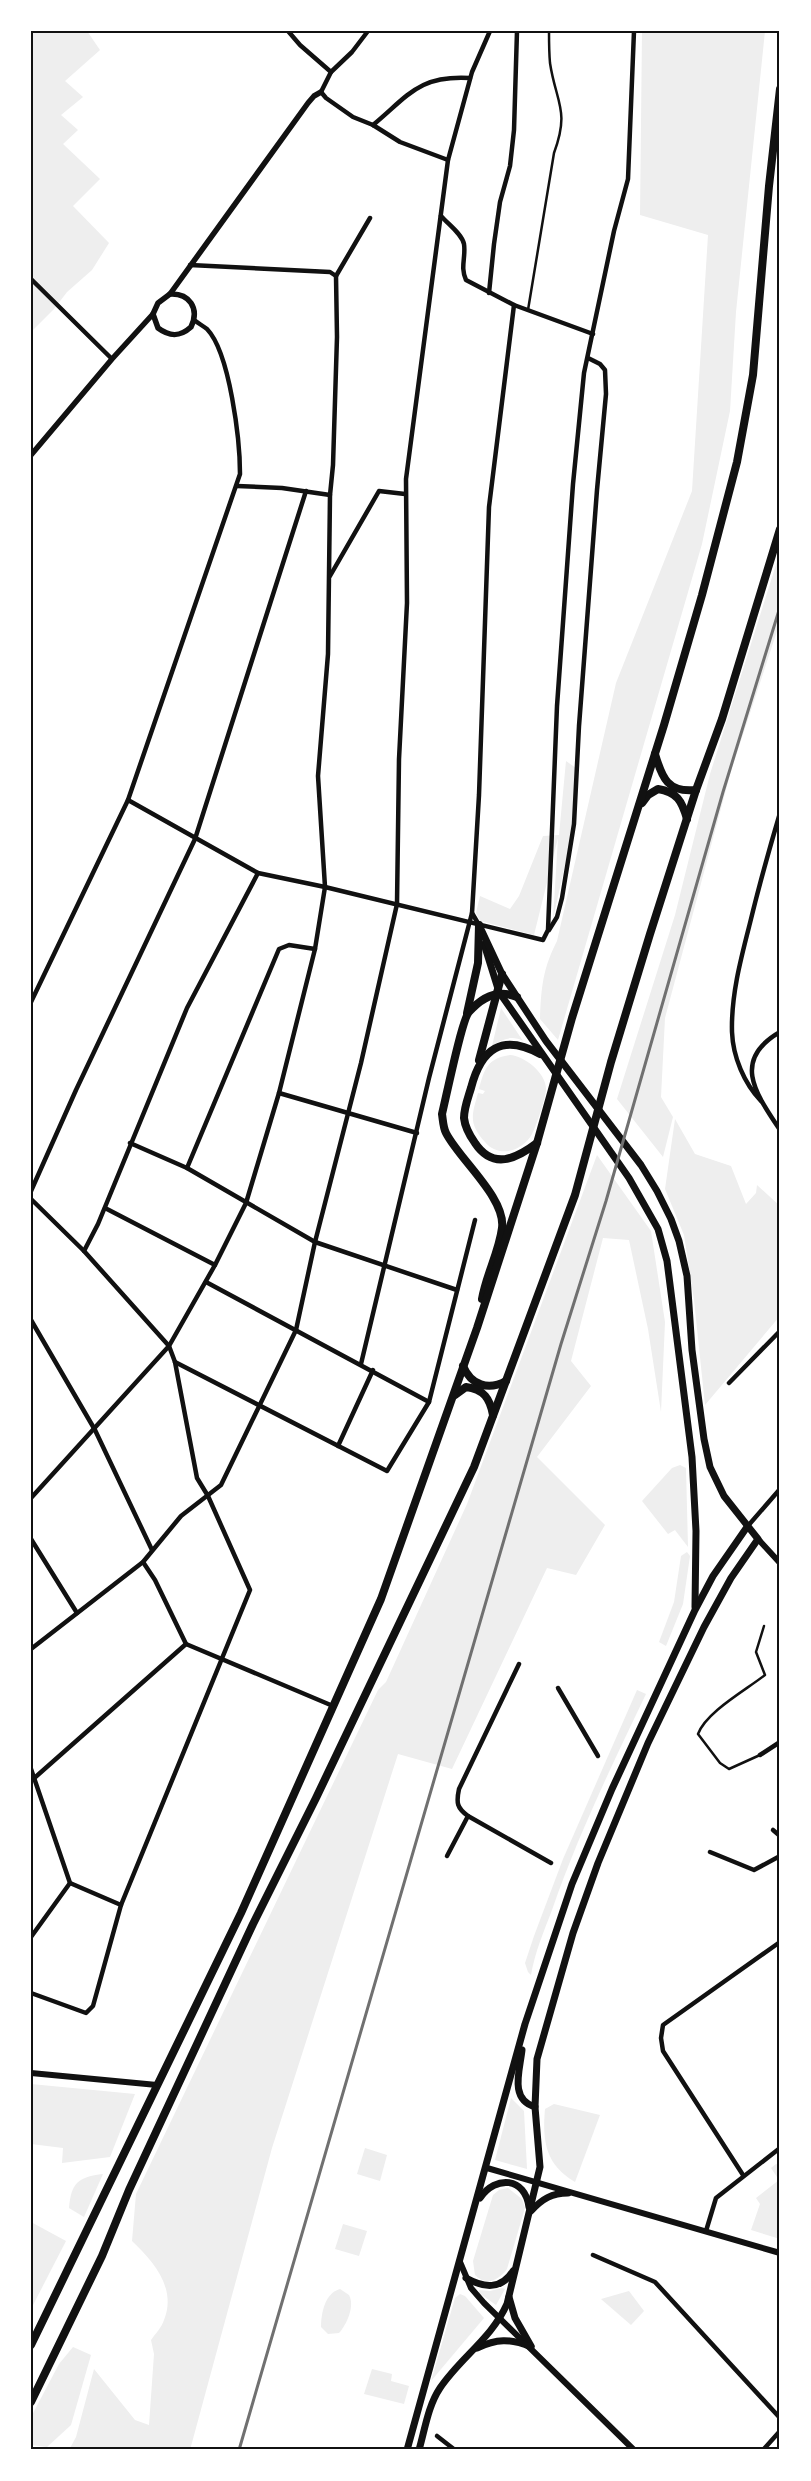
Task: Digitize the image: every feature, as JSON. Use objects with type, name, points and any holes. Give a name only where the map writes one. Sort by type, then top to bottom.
[{"type":"highway","points":[[31,2345],[241,1913],[381,1599],[463,1366],[538,1143],[572,1018],[655,754],[702,595],[737,462],[753,375],[768,186],[780,89]]},
{"type":"highway","points":[[31,2402],[94,2273],[129,2190],[253,1924],[316,1798],[474,1467],[575,1195],[612,1062],[696,790],[722,719],[780,529]]},
{"type":"highway","points":[[655,754],[665,779],[674,788],[683,792],[696,790]]},
{"type":"highway","points":[[638,808],[648,795],[658,789],[670,791],[682,802],[687,821]]},
{"type":"highway","points":[[476,1328],[484,1290],[502,1227],[500,1213],[489,1192],[457,1152],[445,1131],[442,1114],[478,963],[479,925]]},
{"type":"highway","points":[[502,974],[499,992],[466,1101],[464,1120],[470,1136],[479,1150],[491,1159],[509,1158],[522,1154],[538,1143]]},
{"type":"highway","points":[[467,1013],[490,995],[499,992],[517,997]]},
{"type":"highway","points":[[474,1076],[484,1055],[494,1049],[517,1044],[540,1054]]},
{"type":"highway","points":[[463,1366],[466,1374],[476,1383],[488,1387],[498,1386],[506,1381]]},
{"type":"highway","points":[[450,1402],[460,1389],[466,1387],[474,1388],[487,1396],[493,1415]]},
{"type":"main road","points":[[479,925],[502,974],[546,1041],[641,1165],[657,1190],[679,1241],[689,1290],[692,1350],[704,1439],[710,1466],[724,1496],[747,1527],[780,1563]]},
{"type":"main road","points":[[479,925],[499,992],[540,1054],[629,1178],[658,1229],[667,1261],[692,1457],[696,1531],[695,1610]]},
{"type":"main road","points":[[407,2450],[487,2168],[525,2024],[572,1884],[612,1789],[695,1610],[713,1576],[747,1527]]},
{"type":"main road","points":[[419,2450],[434,2399],[448,2378],[500,2319],[509,2295],[540,2167],[535,2107],[535,2073],[542,2038],[573,1933],[598,1863],[648,1743],[704,1626],[731,1578],[758,1539]]},
{"type":"main road","points":[[525,2024],[518,2088],[520,2099],[535,2107]]},
{"type":"main road","points":[[31,2073],[157,2084]]},
{"type":"main road","points":[[487,2168],[780,2253]]},
{"type":"main road","points":[[477,2202],[487,2190],[495,2185],[509,2182],[523,2190],[527,2196],[530,2213]]},
{"type":"main road","points":[[530,2213],[544,2199],[553,2194],[568,2193]]},
{"type":"main road","points":[[460,2262],[466,2278],[477,2295],[634,2450]]},
{"type":"main road","points":[[466,2278],[480,2285],[494,2286],[508,2278],[516,2265]]},
{"type":"main road","points":[[509,2295],[515,2318],[531,2347]]},
{"type":"main road","points":[[473,2350],[498,2340],[519,2342],[531,2347]]},
{"type":"street","points":[[288,31],[300,45],[331,72]]},
{"type":"street","points":[[31,455],[112,359],[153,314],[158,303],[170,294],[188,265],[308,103],[321,92],[331,72],[352,52],[368,31]]},
{"type":"street","points":[[31,1649],[143,1562],[185,1512],[220,1485],[296,1330],[315,1242],[397,904],[399,759],[407,603],[405,494],[419,370],[448,160],[470,78],[478,54],[490,31]]},
{"type":"street","points":[[489,294],[500,202],[510,166],[514,130],[516,31]]},
{"type":"street","points":[[548,930],[557,697],[573,484],[584,373],[614,232],[628,179],[634,31]]},
{"type":"street","points":[[374,125],[404,98],[429,81],[450,77],[470,78]]},
{"type":"street","points":[[321,92],[326,98],[353,117],[374,125],[400,142],[448,160]]},
{"type":"street","points":[[441,216],[456,232],[464,245],[462,265],[466,280],[489,294],[514,305],[593,334]]},
{"type":"street","points":[[31,1498],[95,1430],[169,1346],[206,1282],[246,1203],[279,1093],[315,949],[325,886],[318,776],[328,654],[330,495],[333,465],[337,337],[336,276],[370,218]]},
{"type":"street","points":[[188,265],[330,272],[336,276]]},
{"type":"street","points":[[31,279],[112,359]]},
{"type":"street","points":[[153,314],[158,328],[171,335],[186,332],[194,320],[195,311],[192,303],[186,297],[170,294]]},
{"type":"street","points":[[362,1364],[429,1078],[472,913],[479,795],[489,507],[514,305]]},
{"type":"street","points":[[31,1002],[128,800],[237,486],[240,456],[237,427],[225,372],[218,348],[208,330],[194,320]]},
{"type":"street","points":[[128,800],[258,873],[325,886],[543,940],[557,917],[574,824],[579,726],[606,394],[605,370],[600,364],[588,358]]},
{"type":"street","points":[[237,486],[306,491],[330,495]]},
{"type":"street","points":[[31,1191],[76,1090],[195,839],[306,491]]},
{"type":"street","points":[[330,577],[379,491],[405,494]]},
{"type":"street","points":[[780,813],[739,967],[732,1034],[742,1074],[748,1087],[761,1101],[780,1130]]},
{"type":"street","points":[[84,1251],[105,1208],[130,1143],[187,1008],[258,873]]},
{"type":"street","points":[[472,913],[479,925]]},
{"type":"street","points":[[187,1168],[278,949],[289,945],[315,949]]},
{"type":"street","points":[[761,1101],[754,1082],[752,1063],[756,1050],[780,1032]]},
{"type":"street","points":[[279,1093],[417,1133]]},
{"type":"street","points":[[130,1143],[187,1168],[315,1242],[456,1290]]},
{"type":"street","points":[[31,1199],[84,1251],[169,1346],[175,1362],[196,1473],[250,1590],[121,1905],[93,2006],[86,2013],[31,1993]]},
{"type":"street","points":[[105,1208],[215,1265]]},
{"type":"street","points":[[175,1362],[387,1471],[429,1402],[475,1220]]},
{"type":"street","points":[[206,1282],[362,1364],[429,1402]]},
{"type":"street","points":[[31,1320],[95,1430],[152,1550]]},
{"type":"street","points":[[729,1383],[780,1331]]},
{"type":"street","points":[[338,1446],[373,1370]]},
{"type":"street","points":[[747,1527],[780,1489]]},
{"type":"street","points":[[31,1539],[77,1613]]},
{"type":"street","points":[[143,1562],[155,1580],[186,1644],[333,1706]]},
{"type":"street","points":[[33,1778],[186,1644]]},
{"type":"street","points":[[519,1664],[459,1789],[458,1809],[551,1862]]},
{"type":"street","points":[[558,1688],[598,1756]]},
{"type":"street","points":[[760,1755],[780,1742]]},
{"type":"street","points":[[31,1769],[70,1883],[121,1905]]},
{"type":"street","points":[[447,1856],[468,1816]]},
{"type":"street","points":[[773,1830],[780,1836]]},
{"type":"street","points":[[710,1852],[754,1870],[780,1856]]},
{"type":"street","points":[[31,1937],[70,1883]]},
{"type":"street","points":[[743,2175],[663,2051],[661,2038],[664,2025],[780,1942]]},
{"type":"street","points":[[706,2231],[716,2198],[743,2175],[780,2148]]},
{"type":"street","points":[[593,2255],[655,2282],[780,2418]]},
{"type":"street","points":[[763,2450],[780,2431]]},
{"type":"street","points":[[437,2436],[455,2450]]},
{"type":"lane","points":[[528,310],[554,154],[561,134],[562,114],[550,62],[549,31]]},
{"type":"lane","points":[[760,1755],[728,1769],[720,1763],[698,1734],[701,1726],[714,1714],[765,1675],[756,1652],[764,1626]]},
{"type":"shaded area","points":[[31,31],[87,31],[100,50],[65,81],[83,97],[61,115],[78,130],[63,144],[100,179],[73,206],[109,243],[92,270],[67,292],[54,309],[31,332]]},
{"type":"shaded area","points":[[642,31],[765,31],[736,312],[730,411],[702,544],[558,1040],[540,1019],[542,988],[546,969],[557,941],[616,683],[692,491],[708,235],[640,215]]},
{"type":"shaded area","points":[[780,552],[780,622],[731,771],[665,1018],[661,1097],[673,1117],[663,1157],[617,1099],[675,915],[710,774]]},
{"type":"shaded area","points":[[566,761],[576,768],[572,833],[553,919],[558,838],[534,935],[480,921],[476,913],[480,896],[510,909],[519,896],[543,836],[559,835]]},
{"type":"shaded area","points":[[501,1008],[523,1041],[515,1038],[507,1039],[492,1046]]},
{"type":"shaded area","points":[[510,1055],[522,1058],[534,1066],[543,1078],[546,1090],[536,1125],[528,1140],[516,1149],[503,1151],[490,1147],[485,1142],[476,1129],[473,1113],[478,1093],[483,1094],[485,1091],[479,1089],[485,1070],[497,1059]]},
{"type":"shaded area","points":[[675,1119],[695,1154],[731,1166],[746,1204],[756,1193],[757,1185],[780,1206],[780,1316],[705,1405],[694,1300],[684,1235],[665,1189]]},
{"type":"shaded area","points":[[597,1155],[651,1231],[665,1322],[661,1412],[648,1329],[629,1240],[603,1238],[571,1361],[591,1386],[537,1457],[605,1525],[576,1575],[547,1568],[452,1769],[398,1754],[272,2148],[190,2450],[69,2450],[76,2437],[94,2369],[135,2420],[149,2425],[154,2354],[151,2340],[163,2323],[167,2308],[167,2297],[165,2286],[155,2266],[132,2241],[136,2194],[378,1690],[386,1682],[467,1504]]},
{"type":"shaded area","points":[[680,1465],[686,1468],[688,1547],[675,1530],[668,1534],[642,1501],[672,1468]]},
{"type":"shaded area","points":[[687,1552],[690,1556],[683,1604],[666,1646],[659,1642],[674,1602],[681,1556]]},
{"type":"shaded area","points":[[637,1690],[646,1694],[596,1800],[573,1855],[540,1942],[531,1975],[525,1963],[534,1936],[563,1859]]},
{"type":"shaded area","points":[[31,2084],[135,2094],[110,2157],[62,2163],[63,2148],[31,2144]]},
{"type":"shaded area","points":[[511,2098],[524,2111],[527,2169],[495,2160]]},
{"type":"shaded area","points":[[554,2104],[600,2115],[575,2182],[558,2168],[548,2152],[544,2132],[545,2109]]},
{"type":"shaded area","points":[[365,2148],[387,2155],[380,2181],[357,2174]]},
{"type":"shaded area","points":[[776,2164],[780,2165],[780,2239],[751,2230],[760,2204],[756,2198],[779,2180],[771,2168]]},
{"type":"shaded area","points":[[103,2174],[84,2217],[69,2208],[70,2199],[77,2183],[87,2177]]},
{"type":"shaded area","points":[[508,2188],[522,2199],[525,2208],[507,2269],[500,2277],[492,2281],[483,2280],[475,2275],[473,2261],[493,2195],[499,2190]]},
{"type":"shaded area","points":[[31,2222],[66,2241],[31,2309]]},
{"type":"shaded area","points":[[343,2224],[367,2231],[359,2256],[335,2249]]},
{"type":"shaded area","points":[[340,2289],[349,2295],[351,2309],[345,2325],[339,2333],[328,2334],[321,2327],[323,2310],[327,2299]]},
{"type":"shaded area","points":[[505,2289],[496,2305],[479,2293],[479,2290],[490,2291]]},
{"type":"shaded area","points":[[629,2291],[644,2311],[631,2325],[601,2299]]},
{"type":"shaded area","points":[[460,2294],[465,2296],[484,2318],[431,2381],[455,2298]]},
{"type":"shaded area","points":[[73,2347],[91,2355],[71,2425],[47,2447],[31,2445],[31,2417],[59,2364]]},
{"type":"shaded area","points":[[372,2369],[392,2374],[391,2381],[409,2386],[404,2404],[364,2394]]},
{"type":"railway","points":[[239,2450],[561,1344],[606,1201],[723,792],[780,607]]}]
